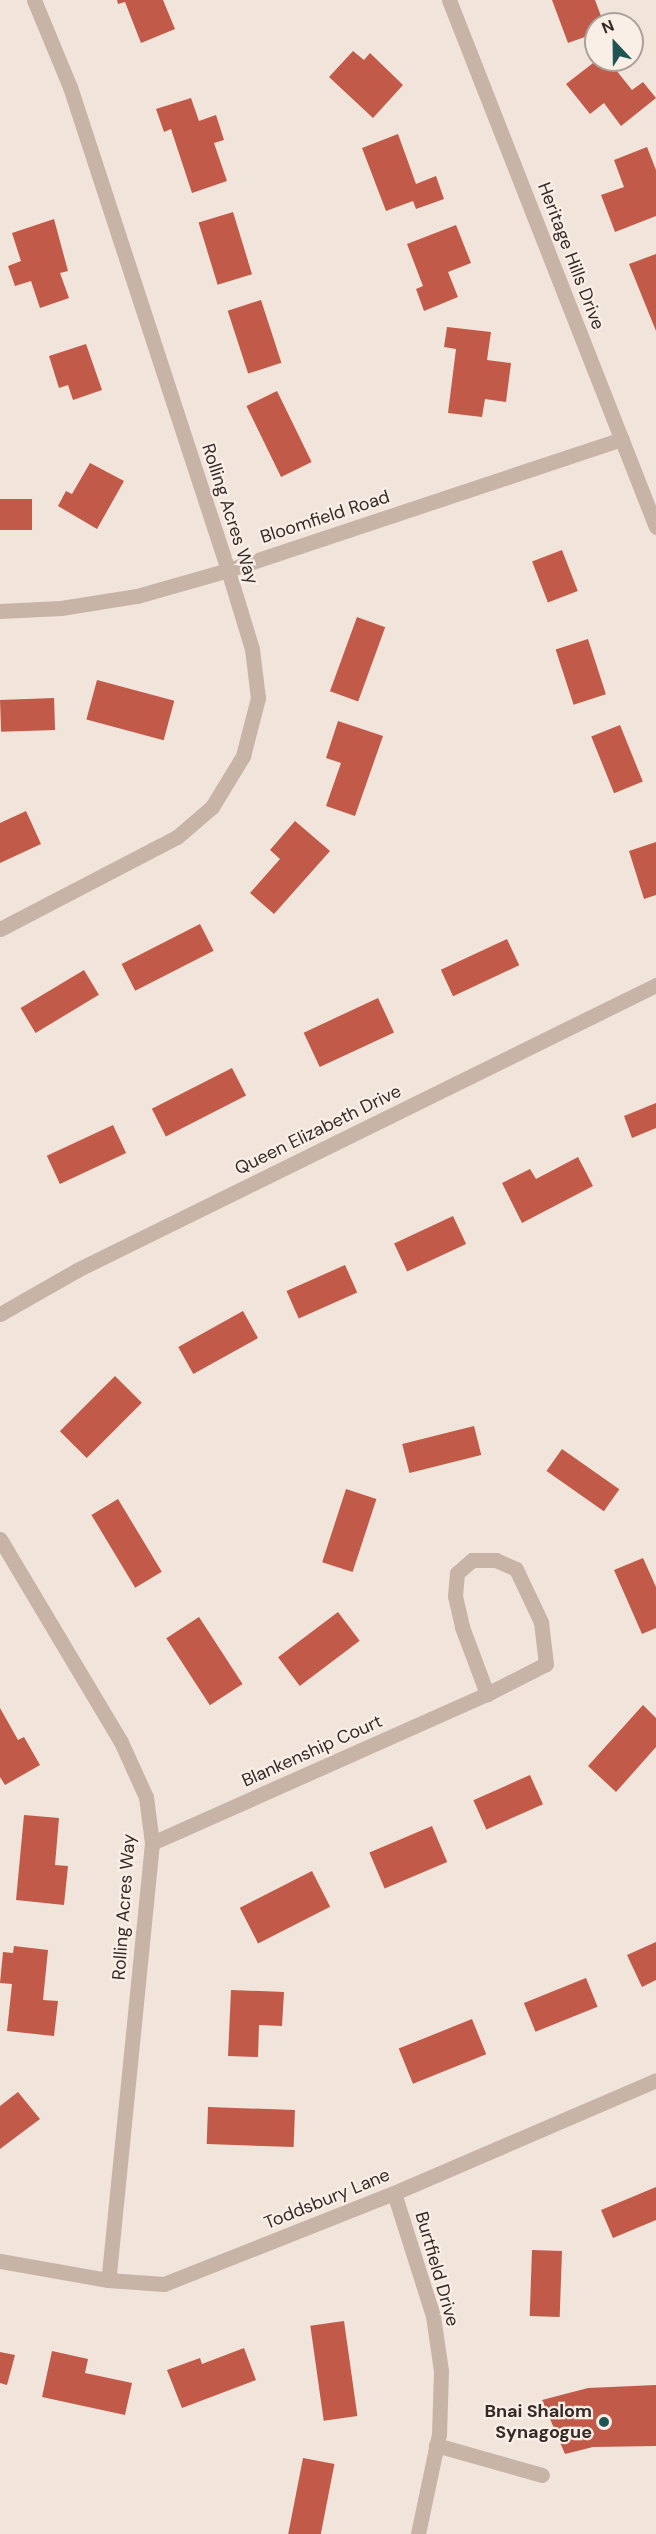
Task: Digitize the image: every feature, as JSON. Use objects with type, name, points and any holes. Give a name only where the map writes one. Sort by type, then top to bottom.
[{"type":"street","name":"Rolling Acres Way","points":[[0,929],[177,837],[212,807],[243,756],[258,698],[252,649],[228,570],[70,87],[34,0]]},
{"type":"street","name":"Heritage Hills Drive","points":[[449,0],[656,527]]},
{"type":"street","name":"Bloomfield Road","points":[[0,611],[61,608],[137,596],[228,570],[622,439]]},
{"type":"street","name":"Queen Elizabeth Drive","points":[[0,1314],[77,1270],[656,984]]},
{"type":"street","name":"Rolling Acres Way","points":[[0,1539],[121,1742],[146,1797],[153,1843],[108,2280]]},
{"type":"street","name":"Blankenship Court","points":[[153,1843],[487,1694],[546,1664],[541,1622],[516,1569],[496,1560],[472,1560],[458,1573],[455,1596],[462,1627],[487,1694]]},
{"type":"street","name":"Toddsbury Lane","points":[[0,2261],[108,2280],[164,2284],[394,2193],[656,2080]]},
{"type":"street","name":"Burtfield Drive","points":[[394,2193],[433,2316],[441,2371],[436,2445],[418,2534]]},
{"type":"street","points":[[436,2445],[542,2475]]},
{"type":"building","points":[[117,0],[163,0],[175,29],[141,43],[125,2],[118,4]]},
{"type":"building","points":[[552,0],[595,0],[600,12],[584,12],[584,37],[568,43]]},
{"type":"building","points":[[353,51],[364,60],[370,53],[403,85],[373,118],[329,77]]},
{"type":"building","points":[[584,70],[584,72],[618,72],[632,90],[643,82],[656,98],[621,126],[604,103],[590,114],[566,84]]},
{"type":"building","points":[[191,98],[199,121],[216,115],[224,140],[214,143],[227,181],[192,193],[171,129],[164,132],[156,109]]},
{"type":"building","points":[[398,134],[416,184],[436,176],[444,199],[416,209],[413,201],[386,211],[362,148]]},
{"type":"building","points":[[647,147],[656,170],[656,216],[615,232],[601,195],[624,187],[614,160]]},
{"type":"building","points":[[233,212],[252,274],[218,285],[199,223]]},
{"type":"building","points":[[54,219],[68,271],[60,273],[69,298],[40,308],[31,281],[15,286],[8,266],[21,261],[12,233]]},
{"type":"building","points":[[456,225],[471,263],[448,272],[458,297],[424,311],[416,289],[423,286],[407,244]]},
{"type":"building","points":[[656,254],[656,331],[629,264]]},
{"type":"building","points":[[261,300],[281,363],[248,374],[228,311]]},
{"type":"building","points":[[447,327],[491,332],[487,360],[511,363],[506,402],[485,399],[482,417],[448,413],[456,349],[444,347]]},
{"type":"building","points":[[86,344],[102,390],[73,400],[68,385],[59,388],[49,356]]},
{"type":"building","points":[[277,391],[312,462],[281,477],[246,406]]},
{"type":"building","points":[[90,463],[124,481],[97,529],[58,506],[66,491],[72,494]]},
{"type":"building","points":[[0,499],[32,499],[32,530],[0,530]]},
{"type":"building","points":[[562,550],[578,591],[548,603],[532,561]]},
{"type":"building","points":[[357,617],[385,627],[358,701],[330,691]]},
{"type":"building","points":[[588,639],[606,694],[574,705],[556,650]]},
{"type":"building","points":[[97,680],[174,701],[164,740],[86,720]]},
{"type":"building","points":[[54,698],[55,730],[1,732],[0,700]]},
{"type":"building","points":[[338,721],[383,736],[355,816],[326,806],[341,763],[326,758]]},
{"type":"building","points":[[620,725],[643,782],[614,793],[591,737]]},
{"type":"building","points":[[26,811],[41,844],[0,863],[0,823]]},
{"type":"building","points":[[295,821],[330,851],[274,914],[250,893],[280,859],[270,850]]},
{"type":"building","points":[[656,842],[656,895],[644,899],[629,851]]},
{"type":"building","points":[[200,924],[214,951],[135,991],[122,964]]},
{"type":"building","points":[[507,939],[519,965],[453,996],[441,970]]},
{"type":"building","points":[[84,970],[99,995],[36,1033],[21,1008]]},
{"type":"building","points":[[378,998],[394,1032],[320,1067],[304,1033]]},
{"type":"building","points":[[232,1068],[246,1096],[166,1136],[152,1109]]},
{"type":"building","points":[[656,1103],[656,1128],[632,1138],[624,1116]]},
{"type":"building","points":[[113,1125],[126,1153],[60,1184],[47,1156]]},
{"type":"building","points":[[578,1157],[593,1186],[522,1223],[502,1183],[530,1169],[536,1179]]},
{"type":"building","points":[[453,1216],[466,1244],[407,1272],[394,1243]]},
{"type":"building","points":[[345,1265],[357,1292],[299,1318],[287,1291]]},
{"type":"building","points":[[243,1311],[258,1338],[193,1374],[178,1347]]},
{"type":"building","points":[[115,1376],[142,1403],[87,1458],[60,1431]]},
{"type":"building","points":[[474,1426],[481,1455],[409,1473],[402,1444]]},
{"type":"building","points":[[562,1449],[619,1489],[604,1511],[547,1471]]},
{"type":"building","points":[[346,1489],[376,1499],[353,1572],[322,1562]]},
{"type":"building","points":[[118,1499],[162,1572],[135,1588],[91,1515]]},
{"type":"building","points":[[643,1558],[656,1587],[656,1628],[642,1634],[614,1570]]},
{"type":"building","points":[[338,1612],[360,1641],[300,1686],[278,1657]]},
{"type":"building","points":[[199,1617],[243,1684],[210,1705],[166,1638]]},
{"type":"building","points":[[643,1705],[656,1718],[656,1747],[616,1792],[588,1766]]},
{"type":"building","points":[[0,1708],[18,1740],[24,1737],[40,1765],[5,1785],[0,1777]]},
{"type":"building","points":[[530,1775],[543,1804],[486,1829],[473,1800]]},
{"type":"building","points":[[24,1815],[59,1818],[55,1865],[68,1866],[64,1905],[16,1900]]},
{"type":"building","points":[[432,1826],[447,1862],[385,1888],[369,1853]]},
{"type":"building","points":[[312,1871],[330,1907],[258,1943],[240,1908]]},
{"type":"building","points":[[656,1942],[656,1980],[642,1987],[627,1955]]},
{"type":"building","points":[[14,1946],[48,1950],[43,2000],[58,2001],[54,2036],[7,2031],[12,1984],[0,1983],[3,1952],[13,1953]]},
{"type":"building","points":[[586,1978],[598,2007],[535,2032],[524,2003]]},
{"type":"building","points":[[231,1990],[284,1992],[282,2026],[259,2025],[258,2057],[228,2056]]},
{"type":"building","points":[[472,2019],[486,2054],[413,2084],[399,2049]]},
{"type":"building","points":[[18,2092],[40,2119],[0,2149],[0,2106]]},
{"type":"building","points":[[208,2107],[295,2110],[294,2147],[207,2144]]},
{"type":"building","points":[[656,2187],[656,2220],[613,2238],[601,2210]]},
{"type":"building","points":[[532,2250],[562,2251],[560,2317],[530,2316]]},
{"type":"building","points":[[344,2321],[357,2416],[324,2421],[310,2326]]},
{"type":"building","points":[[244,2348],[256,2380],[182,2408],[167,2370],[200,2358],[202,2364]]},
{"type":"building","points":[[52,2351],[88,2359],[85,2373],[132,2383],[125,2415],[42,2397]]},
{"type":"building","points":[[0,2352],[15,2355],[7,2385],[0,2383]]},
{"type":"building","name":"Bnai Shalom Synagogue","points":[[656,2385],[656,2446],[593,2447],[565,2454],[542,2400],[588,2388]]},
{"type":"building","points":[[303,2458],[334,2464],[321,2534],[288,2534]]},
{"type":"place","name":"Bnai Shalom Synagogue","points":[[604,2422]]}]
